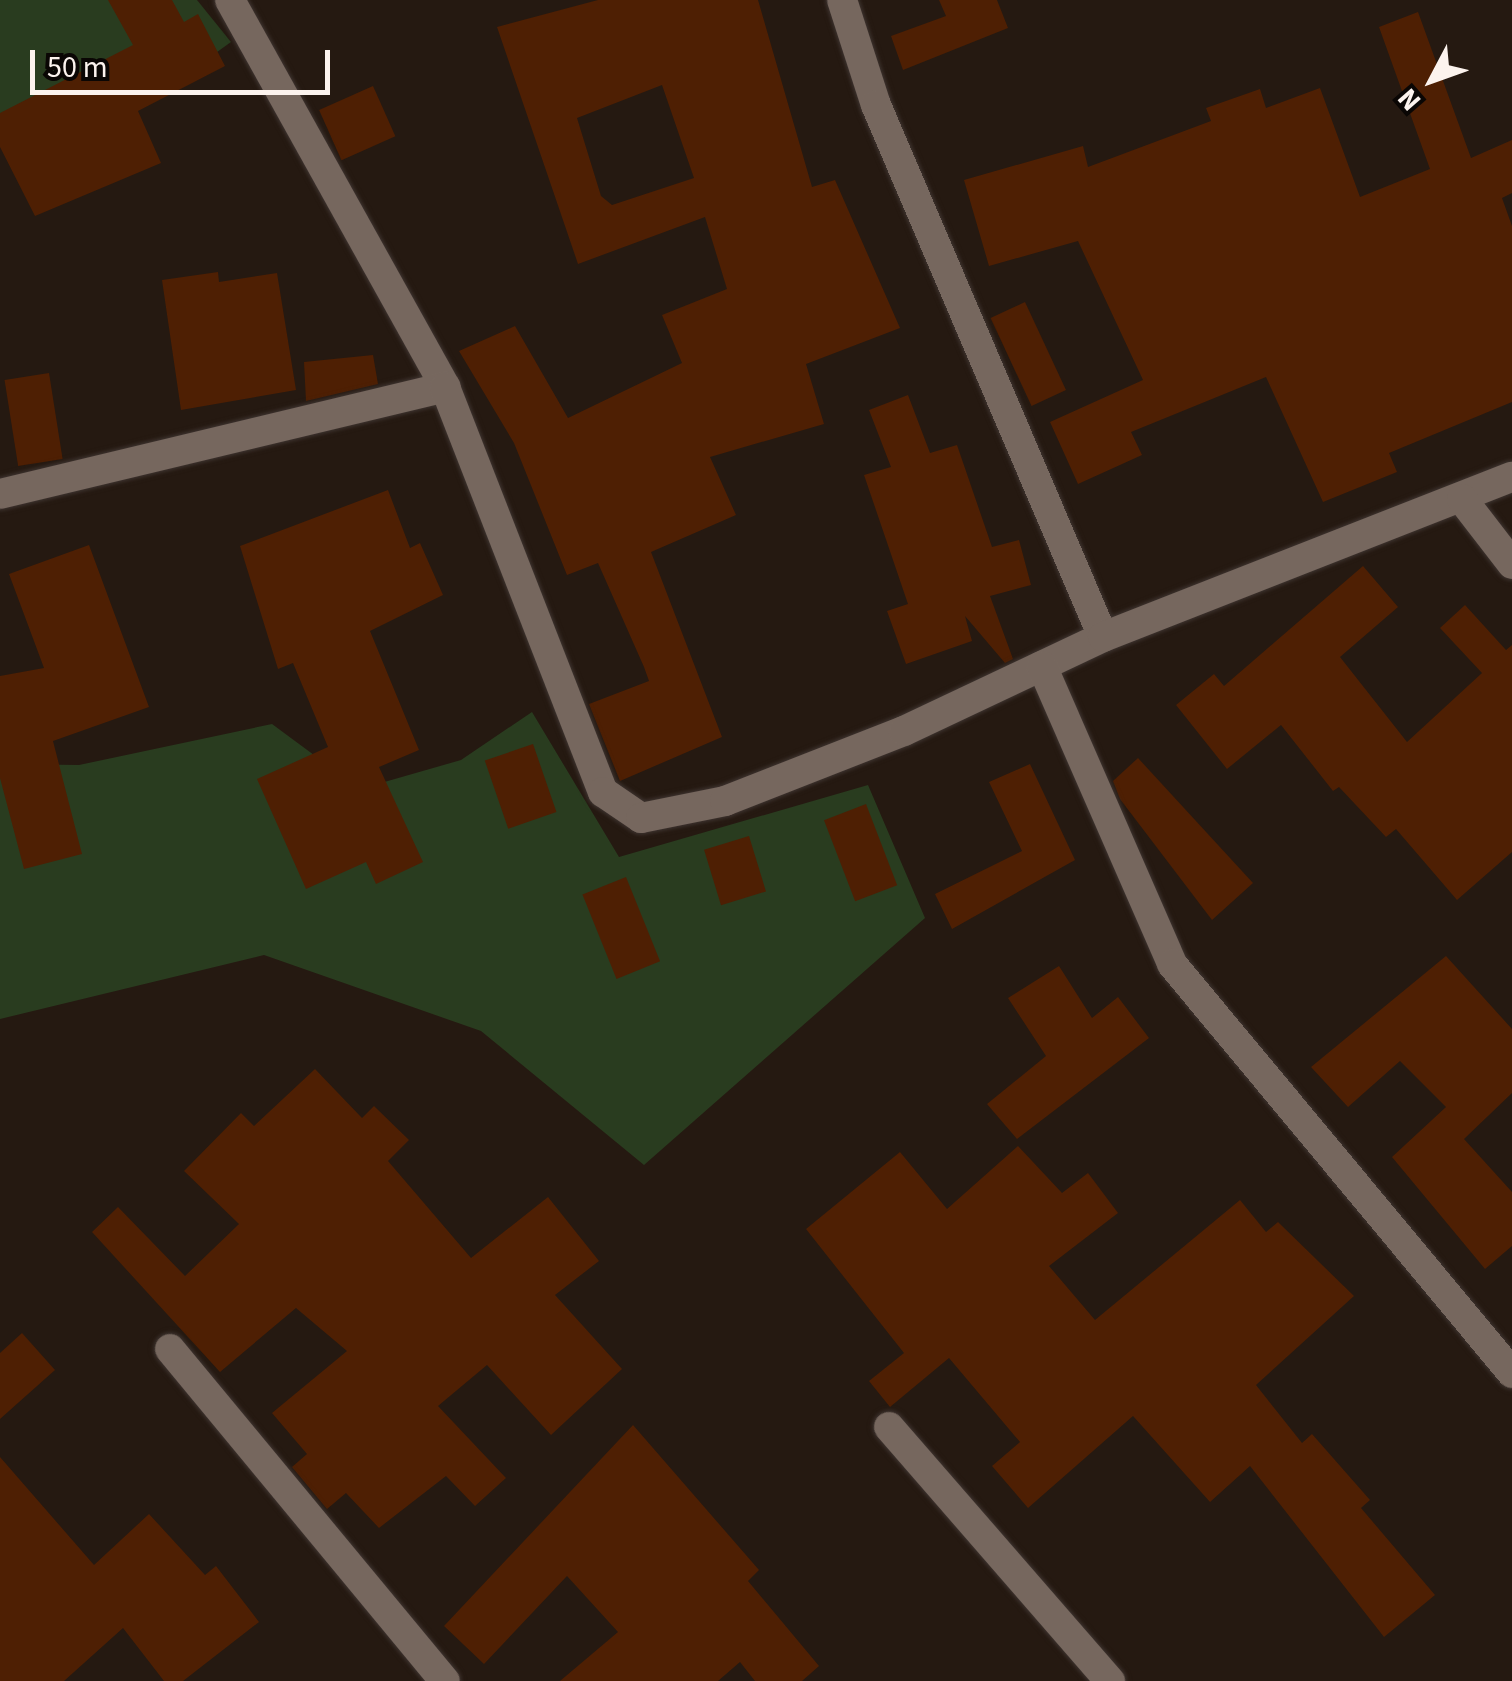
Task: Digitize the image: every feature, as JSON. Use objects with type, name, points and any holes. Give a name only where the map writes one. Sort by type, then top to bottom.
[{"type":"street","points":[[230,0],[444,387],[603,792],[621,810],[641,818],[725,801],[1104,637],[1512,477]]},
{"type":"street","points":[[842,0],[876,104],[1104,637]]},
{"type":"street","points":[[0,494],[444,387]]},
{"type":"street","points":[[1462,499],[1512,564]]},
{"type":"street","points":[[1042,666],[1172,964],[1512,1373]]},
{"type":"street","points":[[170,1349],[445,1681]]},
{"type":"street","points":[[889,1427],[1110,1681]]},
{"type":"green space","points":[[0,0],[197,0],[231,42],[110,129],[0,139]]},
{"type":"green space","points":[[532,712],[619,857],[868,785],[925,918],[644,1165],[481,1031],[264,955],[0,1019],[0,764],[79,765],[272,724],[360,789],[461,760]]},
{"type":"building","points":[[108,0],[172,0],[184,22],[198,14],[225,66],[138,111],[161,163],[35,216],[0,147],[0,113],[133,45]]},
{"type":"building","points":[[598,0],[758,0],[812,187],[835,180],[900,328],[806,364],[824,424],[710,457],[736,515],[651,552],[722,737],[620,781],[589,704],[649,681],[644,667],[598,563],[567,575],[514,443],[459,351],[515,326],[568,418],[682,363],[662,315],[727,289],[705,217],[578,264],[497,27]],"holes":[[[662,85],[694,178],[612,205],[601,196],[577,118]]]},
{"type":"building","points":[[939,0],[997,0],[1008,28],[903,70],[891,36],[946,16]]},
{"type":"building","points":[[1418,12],[1471,158],[1512,140],[1512,193],[1502,198],[1512,226],[1512,402],[1389,453],[1397,472],[1323,502],[1266,377],[1131,432],[1142,455],[1078,484],[1050,422],[1143,380],[1078,241],[989,266],[964,180],[1083,146],[1088,167],[1211,121],[1206,108],[1260,89],[1266,108],[1320,88],[1360,197],[1430,169],[1379,27]]},
{"type":"building","points":[[373,86],[395,136],[341,160],[319,110]]},
{"type":"building","points":[[218,272],[219,282],[277,273],[296,390],[181,410],[162,280]]},
{"type":"building","points":[[1025,302],[1066,390],[1032,406],[991,318]]},
{"type":"building","points":[[373,355],[378,384],[306,401],[304,362]]},
{"type":"building","points":[[49,373],[63,459],[18,466],[5,380]]},
{"type":"building","points":[[908,395],[930,453],[957,445],[992,547],[1019,540],[1031,585],[990,596],[1013,659],[1005,663],[965,616],[972,641],[906,664],[887,611],[908,604],[864,475],[891,467],[869,410]]},
{"type":"building","points":[[388,490],[410,548],[420,543],[443,595],[370,631],[419,750],[379,767],[423,862],[376,884],[366,862],[306,889],[257,779],[328,747],[293,663],[278,669],[240,546]]},
{"type":"building","points":[[89,545],[149,707],[53,741],[82,854],[24,869],[0,778],[0,676],[44,668],[9,574]]},
{"type":"building","points":[[1363,566],[1398,607],[1340,657],[1407,742],[1482,673],[1440,628],[1465,605],[1506,650],[1512,645],[1512,852],[1457,900],[1396,829],[1386,837],[1339,787],[1333,791],[1281,725],[1227,769],[1176,705],[1214,674],[1224,686]]},
{"type":"building","points":[[533,744],[556,812],[508,829],[485,761]]},
{"type":"building","points":[[1138,758],[1253,883],[1212,920],[1120,799],[1113,781]]},
{"type":"building","points":[[1030,764],[1075,860],[952,929],[935,894],[1022,851],[989,782]]},
{"type":"building","points":[[866,804],[897,885],[855,901],[824,820]]},
{"type":"building","points":[[749,836],[766,891],[721,905],[704,850]]},
{"type":"building","points":[[626,877],[660,961],[617,979],[582,895]]},
{"type":"building","points":[[1446,956],[1512,1029],[1512,1093],[1464,1139],[1512,1192],[1512,1246],[1485,1269],[1392,1157],[1446,1107],[1400,1061],[1348,1107],[1311,1067]]},
{"type":"building","points":[[1059,966],[1092,1018],[1118,997],[1149,1038],[1017,1139],[987,1104],[1046,1056],[1008,998]]},
{"type":"building","points":[[315,1069],[362,1118],[374,1106],[409,1140],[388,1161],[471,1258],[548,1197],[599,1261],[555,1295],[622,1369],[551,1435],[487,1365],[438,1406],[506,1478],[475,1506],[446,1476],[379,1528],[346,1493],[327,1509],[292,1467],[307,1454],[272,1413],[347,1351],[296,1308],[220,1372],[92,1232],[118,1207],[185,1276],[239,1224],[184,1171],[241,1113],[254,1126]]},
{"type":"building","points":[[1018,1146],[1062,1193],[1088,1173],[1118,1213],[1049,1266],[1095,1320],[1240,1200],[1266,1232],[1278,1222],[1354,1296],[1256,1385],[1302,1443],[1312,1434],[1370,1500],[1361,1508],[1435,1595],[1384,1637],[1250,1466],[1210,1502],[1133,1416],[1028,1508],[992,1466],[1020,1442],[949,1358],[890,1407],[869,1381],[904,1353],[806,1229],[900,1152],[947,1209]]},
{"type":"building","points":[[22,1333],[55,1370],[0,1419],[0,1353]]},
{"type":"building","points":[[633,1425],[759,1570],[748,1581],[819,1666],[802,1681],[755,1681],[740,1662],[718,1681],[560,1681],[618,1632],[567,1576],[484,1664],[444,1626]]},
{"type":"building","points":[[0,1457],[94,1565],[149,1514],[205,1575],[216,1566],[259,1622],[183,1681],[164,1681],[123,1628],[64,1681],[0,1681]]}]
